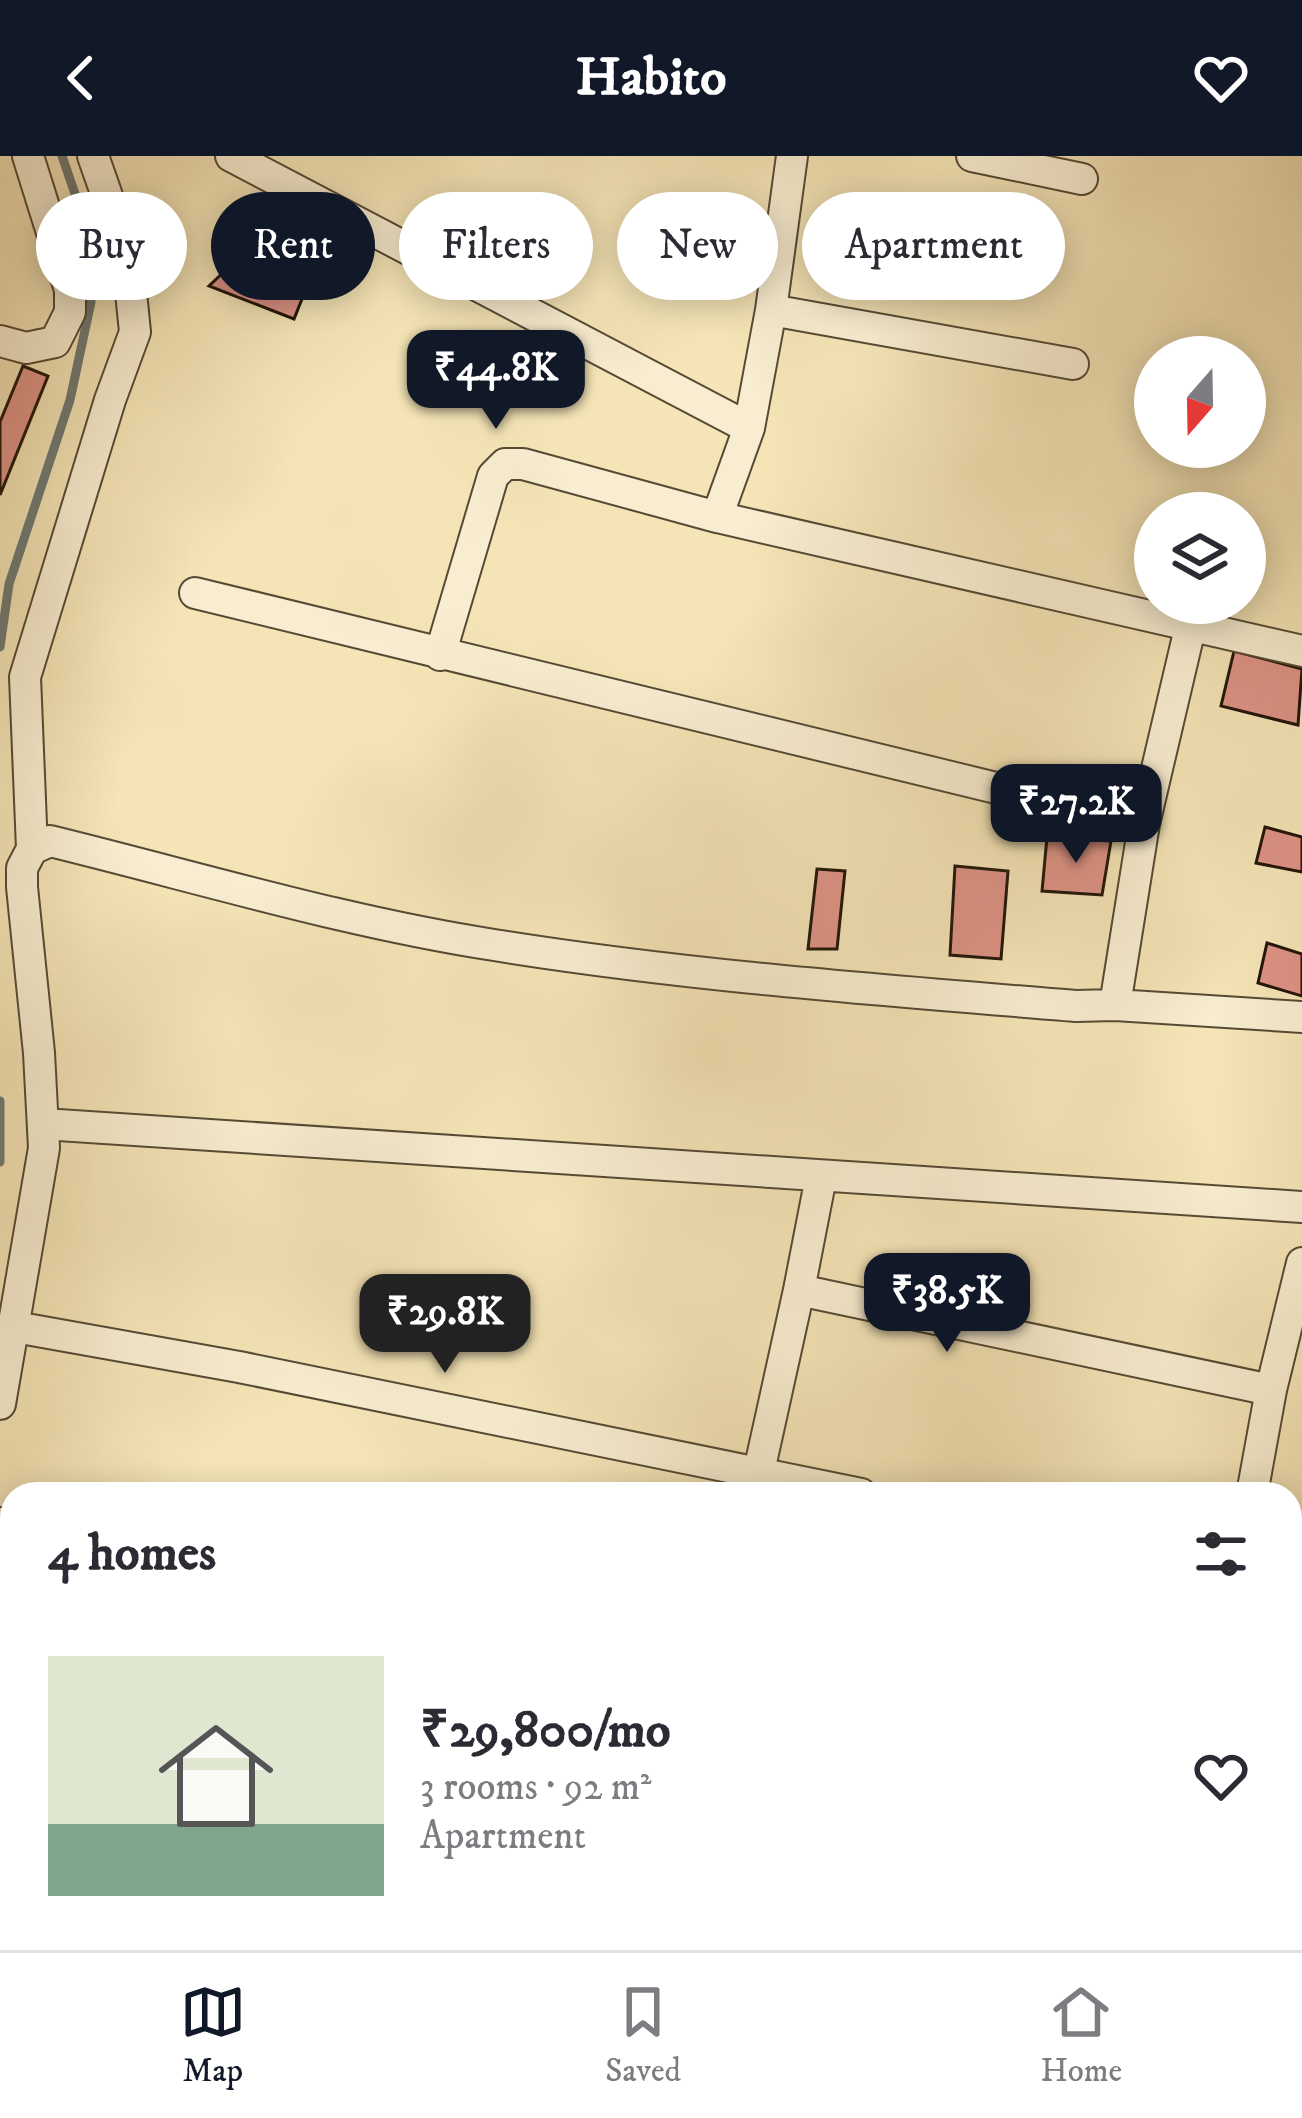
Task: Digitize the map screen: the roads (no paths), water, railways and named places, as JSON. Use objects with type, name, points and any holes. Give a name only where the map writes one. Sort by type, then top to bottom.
[{"type":"street","points":[[0,341],[26,347],[55,342],[70,312],[70,290],[28,156]]},
{"type":"street","points":[[0,1404],[44,1148],[22,887],[22,868],[32,849],[26,677],[135,332],[127,254],[94,156]]},
{"type":"street","points":[[231,156],[749,428]]},
{"type":"street","points":[[717,518],[749,428],[771,310],[791,156]]},
{"type":"street","points":[[972,156],[1082,179]]},
{"type":"street","points":[[771,310],[1073,364]]},
{"type":"street","points":[[440,656],[493,476],[505,464],[524,464],[717,518],[1134,610]]},
{"type":"street","points":[[195,593],[1144,824]]},
{"type":"street","points":[[1115,1005],[1144,824],[1191,624]]},
{"type":"street","points":[[1195,624],[1302,651]]},
{"type":"street","points":[[32,849],[50,841],[492,945],[734,978],[1076,1006],[1302,1018]]},
{"type":"street","points":[[43,1124],[1302,1207]]},
{"type":"street","points":[[756,1482],[821,1177]]},
{"type":"street","points":[[1254,1482],[1302,1263]]},
{"type":"street","points":[[800,1290],[1271,1390]]},
{"type":"street","points":[[15,1327],[262,1372],[747,1482]]},
{"type":"waterway","points":[[0,647],[9,584],[70,400],[91,302],[85,223],[62,156]]},
{"type":"waterway","points":[[0,1101],[0,1162]]}]
